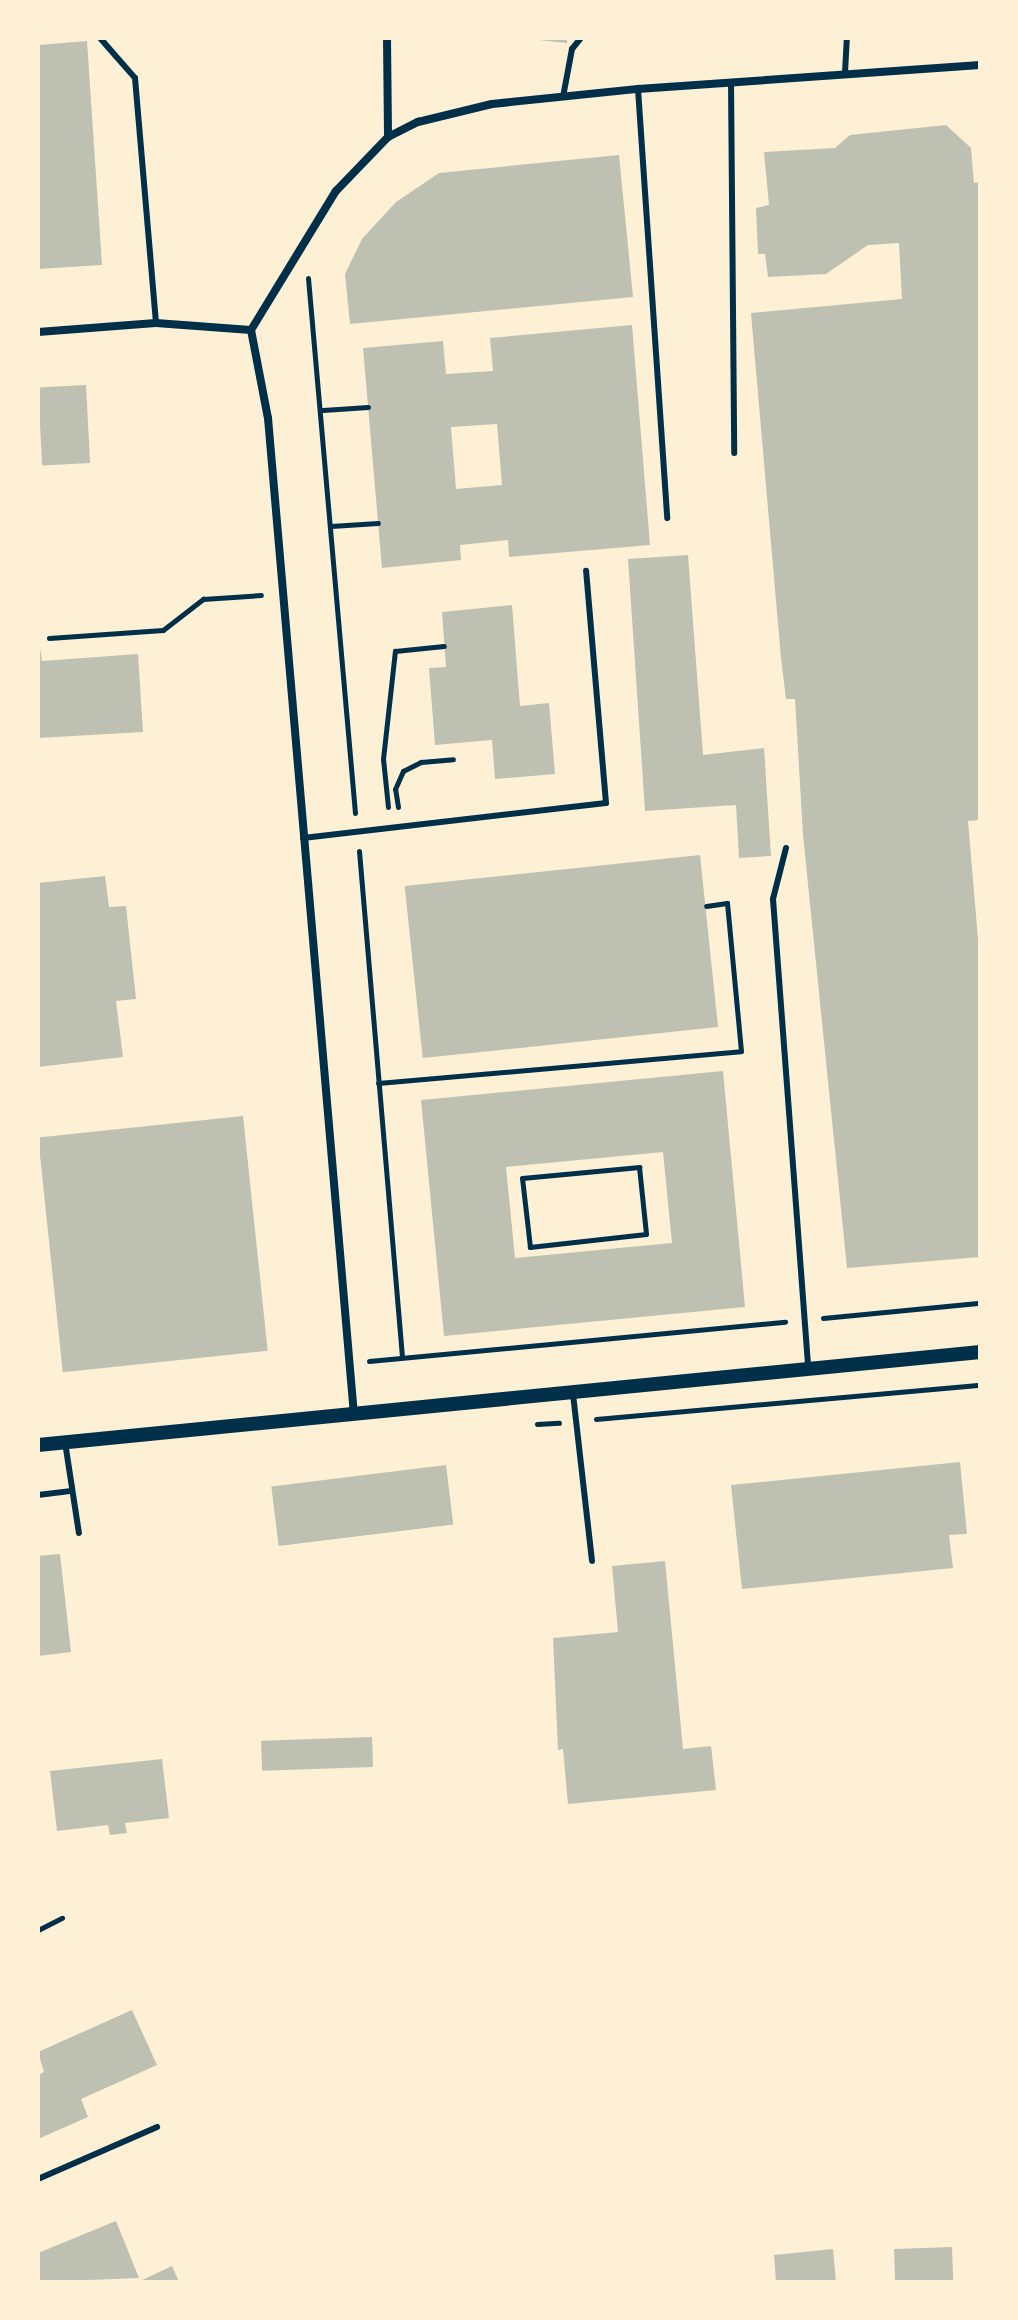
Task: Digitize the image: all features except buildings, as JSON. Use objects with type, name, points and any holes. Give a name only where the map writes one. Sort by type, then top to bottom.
[{"type":"street","points":[[387,38],[388,137]]},
{"type":"street","points":[[354,1414],[268,418],[251,330],[289,262],[336,191],[388,137],[418,122],[492,104],[638,89],[980,65]]},
{"type":"street","points":[[38,332],[156,323],[251,330]]},
{"type":"street","points":[[38,1445],[980,1352]]},
{"type":"lane","points":[[100,38],[135,78],[156,323]]},
{"type":"lane","points":[[563,97],[572,49],[581,38]]},
{"type":"lane","points":[[845,73],[847,38]]},
{"type":"lane","points":[[731,82],[734,453]]},
{"type":"lane","points":[[638,89],[667,518]]},
{"type":"lane","points":[[303,838],[389,825],[606,803],[586,571]]},
{"type":"lane","points":[[786,848],[773,899],[808,1369]]},
{"type":"lane","points":[[573,1392],[592,1561]]},
{"type":"lane","points":[[65,1442],[79,1533]]},
{"type":"lane","points":[[38,1495],[72,1491]]},
{"type":"lane","points":[[38,2179],[157,2127]]},
{"type":"path","points":[[289,262],[312,281],[402,1357]]},
{"type":"path","points":[[323,410],[368,407]]},
{"type":"path","points":[[331,526],[378,523]]},
{"type":"path","points":[[49,638],[163,630],[203,599],[261,595]]},
{"type":"path","points":[[389,825],[383,759],[395,651],[444,646]]},
{"type":"path","points":[[400,824],[395,789],[403,771],[421,762],[453,759]]},
{"type":"path","points":[[378,1083],[741,1051],[727,903],[706,906]]},
{"type":"path","points":[[639,1167],[646,1234],[530,1247],[522,1178],[554,1175],[639,1167]]},
{"type":"path","points":[[348,1363],[980,1303]]},
{"type":"path","points":[[38,1930],[62,1918]]}]
